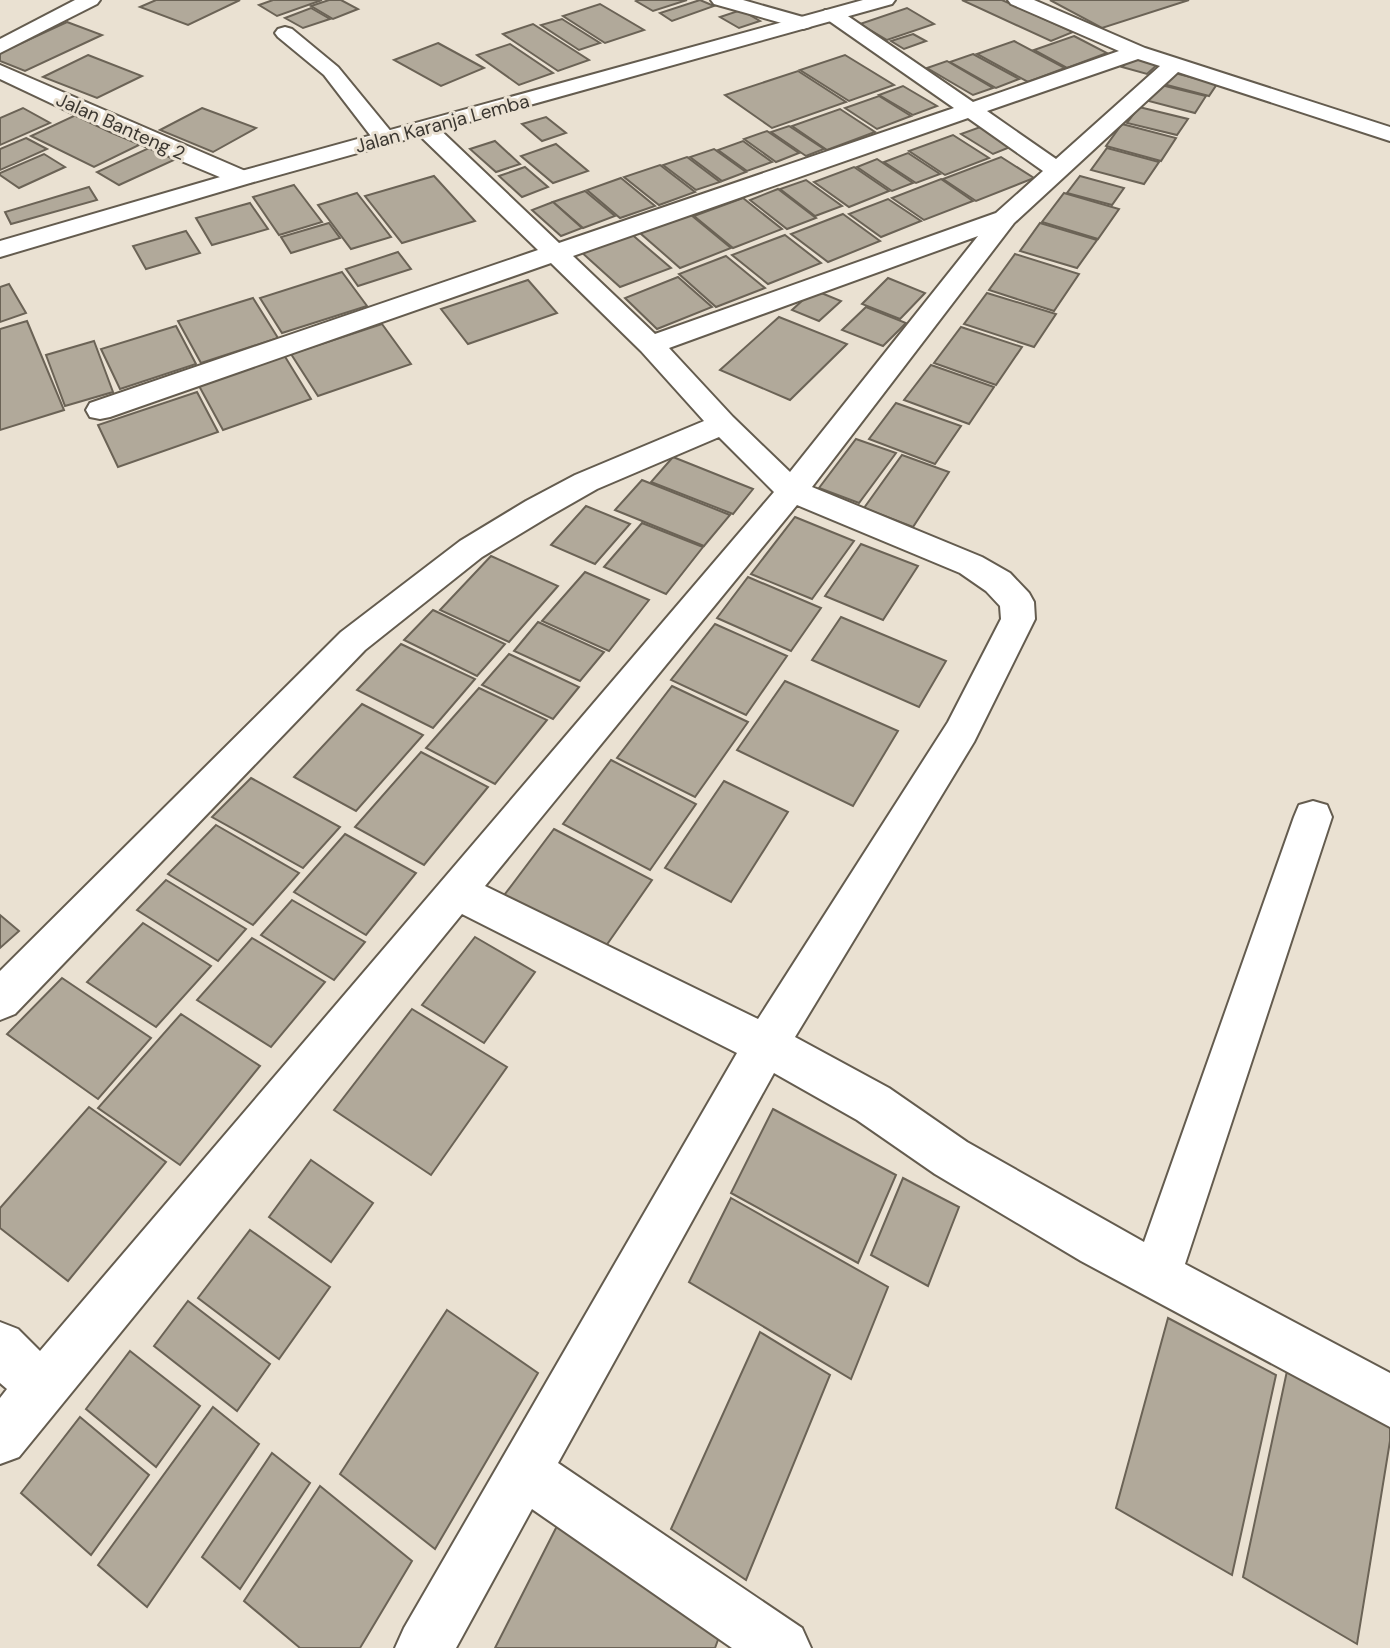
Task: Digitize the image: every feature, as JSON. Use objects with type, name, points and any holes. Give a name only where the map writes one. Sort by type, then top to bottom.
[{"type":"street","points":[[0,47],[90,0]]},
{"type":"street","points":[[721,0],[803,23]]},
{"type":"street","name":"Jalan Karanja Lemba","points":[[0,249],[242,178],[885,0]]},
{"type":"street","points":[[1018,0],[1173,65],[1390,134]]},
{"type":"street","points":[[832,14],[1056,169]]},
{"type":"street","points":[[285,33],[331,71],[385,139]]},
{"type":"street","points":[[100,410],[1138,52]]},
{"type":"street","points":[[0,1438],[792,491],[1005,218],[1173,65]]},
{"type":"street","name":"Jalan Banteng 2","points":[[0,71],[120,127],[242,178]]},
{"type":"street","points":[[424,1648],[766,1045],[961,732],[1018,619],[1017,602],[998,582],[971,565],[792,491],[723,424],[651,345],[425,128]]},
{"type":"street","points":[[651,345],[1005,218]]},
{"type":"street","points":[[0,1000],[353,640],[471,549],[537,509],[597,477],[723,424]]},
{"type":"street","points":[[1157,1275],[1313,817]]},
{"type":"street","points":[[457,892],[766,1045],[873,1104],[951,1158],[1157,1275],[1390,1401]]},
{"type":"street","points":[[0,1347],[42,1388]]},
{"type":"street","points":[[525,1472],[782,1648]]},
{"type":"building","points":[[156,0],[240,0],[188,25],[140,7]]},
{"type":"building","points":[[273,0],[322,0],[277,16],[259,5]]},
{"type":"building","points":[[329,0],[341,0],[358,9],[333,19],[311,6]]},
{"type":"building","points":[[687,0],[653,11],[636,1]]},
{"type":"building","points":[[700,0],[714,6],[672,21],[660,13]]},
{"type":"building","points":[[962,0],[1002,0],[1073,32],[1051,41]]},
{"type":"building","points":[[1050,0],[1189,0],[1102,28]]},
{"type":"building","points":[[600,4],[644,30],[605,43],[563,16]]},
{"type":"building","points":[[311,8],[330,19],[303,28],[285,18]]},
{"type":"building","points":[[907,8],[934,24],[887,40],[860,24]]},
{"type":"building","points":[[741,10],[760,21],[739,28],[720,17]]},
{"type":"building","points":[[562,19],[600,43],[579,50],[541,25]]},
{"type":"building","points":[[67,22],[102,35],[25,71],[0,61],[0,53]]},
{"type":"building","points":[[533,24],[589,60],[558,71],[503,34]]},
{"type":"building","points":[[913,34],[926,41],[904,49],[891,41]]},
{"type":"building","points":[[1074,36],[1107,53],[1067,68],[1034,50]]},
{"type":"building","points":[[1014,41],[1065,68],[1028,82],[977,54]]},
{"type":"building","points":[[438,43],[484,68],[441,86],[394,60]]},
{"type":"building","points":[[510,44],[553,73],[519,85],[477,55]]},
{"type":"building","points":[[973,54],[1019,79],[996,88],[950,62]]},
{"type":"building","points":[[88,55],[142,76],[97,98],[43,77]]},
{"type":"building","points":[[845,55],[894,85],[849,101],[800,70]]},
{"type":"building","points":[[1134,56],[1159,63],[1147,74],[1122,67]]},
{"type":"building","points":[[947,61],[993,88],[973,95],[927,68]]},
{"type":"building","points":[[798,71],[846,102],[772,128],[725,95]]},
{"type":"building","points":[[1171,72],[1217,84],[1209,96],[1163,84]]},
{"type":"building","points":[[1153,83],[1206,96],[1195,113],[1141,99]]},
{"type":"building","points":[[903,86],[937,106],[913,115],[879,95]]},
{"type":"building","points":[[879,96],[911,116],[877,129],[845,108]]},
{"type":"building","points":[[1139,107],[1188,119],[1177,135],[1127,123]]},
{"type":"building","points":[[23,108],[50,123],[0,145],[0,118]]},
{"type":"building","points":[[202,108],[256,128],[213,152],[160,130]]},
{"type":"building","points":[[840,109],[875,132],[827,150],[792,126]]},
{"type":"building","points":[[78,114],[141,144],[94,167],[31,136]]},
{"type":"building","points":[[546,117],[566,133],[542,141],[522,124]]},
{"type":"building","points":[[1122,124],[1176,138],[1161,161],[1106,146]]},
{"type":"building","points":[[789,126],[824,149],[806,156],[771,132]]},
{"type":"building","points":[[983,126],[1015,145],[993,154],[961,134]]},
{"type":"building","points":[[767,131],[799,153],[776,162],[744,139]]},
{"type":"building","points":[[953,135],[989,158],[945,175],[909,151]]},
{"type":"building","points":[[26,138],[47,149],[0,170],[0,149]]},
{"type":"building","points":[[495,141],[520,164],[496,172],[470,149]]},
{"type":"building","points":[[743,141],[772,162],[747,171],[718,150]]},
{"type":"building","points":[[556,144],[588,171],[553,183],[521,156]]},
{"type":"building","points":[[151,147],[174,160],[119,185],[97,172]]},
{"type":"building","points":[[1107,148],[1159,162],[1144,184],[1091,170]]},
{"type":"building","points":[[714,149],[746,172],[722,181],[690,157]]},
{"type":"building","points":[[908,153],[940,174],[916,183],[884,162]]},
{"type":"building","points":[[44,154],[65,167],[19,188],[0,175],[0,173]]},
{"type":"building","points":[[687,157],[720,182],[696,190],[663,165]]},
{"type":"building","points":[[1001,157],[1034,178],[976,201],[943,179]]},
{"type":"building","points":[[877,159],[913,183],[892,191],[857,167]]},
{"type":"building","points":[[660,165],[695,192],[659,205],[624,177]]},
{"type":"building","points":[[525,167],[548,187],[522,197],[499,176]]},
{"type":"building","points":[[854,167],[889,191],[849,207],[814,182]]},
{"type":"building","points":[[434,176],[475,221],[402,243],[365,196]]},
{"type":"building","points":[[1080,176],[1124,188],[1112,205],[1067,193]]},
{"type":"building","points":[[621,178],[655,206],[620,218],[587,190]]},
{"type":"building","points":[[941,179],[973,201],[924,220],[892,198]]},
{"type":"building","points":[[806,180],[842,206],[815,216],[780,189]]},
{"type":"building","points":[[294,185],[322,222],[279,235],[253,197]]},
{"type":"building","points":[[89,187],[97,200],[11,224],[5,212]]},
{"type":"building","points":[[778,189],[816,218],[787,229],[750,200]]},
{"type":"building","points":[[585,191],[615,216],[583,228],[553,202]]},
{"type":"building","points":[[357,193],[391,237],[351,249],[318,205]]},
{"type":"building","points":[[1064,193],[1119,209],[1098,239],[1042,222]]},
{"type":"building","points":[[743,198],[782,229],[733,248],[694,216]]},
{"type":"building","points":[[888,199],[921,221],[881,237],[849,214]]},
{"type":"building","points":[[553,202],[582,228],[561,236],[532,210]]},
{"type":"building","points":[[250,203],[268,229],[212,245],[196,218]]},
{"type":"building","points":[[843,214],[880,241],[828,262],[791,234]]},
{"type":"building","points":[[691,215],[731,248],[680,268],[640,233]]},
{"type":"building","points":[[329,223],[340,238],[291,253],[281,237]]},
{"type":"building","points":[[1040,223],[1097,240],[1077,268],[1020,251]]},
{"type":"building","points":[[186,231],[200,253],[146,269],[133,246]]},
{"type":"building","points":[[629,232],[671,268],[620,287],[579,250]]},
{"type":"building","points":[[785,235],[821,263],[768,284],[732,255]]},
{"type":"building","points":[[398,252],[411,269],[358,286],[346,269]]},
{"type":"building","points":[[1015,254],[1079,274],[1054,311],[989,290]]},
{"type":"building","points":[[726,256],[765,288],[716,307],[679,274]]},
{"type":"building","points":[[342,272],[367,306],[282,333],[260,298]]},
{"type":"building","points":[[678,277],[712,307],[657,329],[625,298]]},
{"type":"building","points":[[888,278],[925,293],[900,319],[862,304]]},
{"type":"building","points":[[528,280],[557,313],[468,344],[441,309]]},
{"type":"building","points":[[9,284],[26,313],[0,322],[0,287]]},
{"type":"building","points":[[814,290],[841,301],[819,321],[792,310]]},
{"type":"building","points":[[987,293],[1056,314],[1034,347],[964,324]]},
{"type":"building","points":[[253,298],[278,338],[201,363],[178,321]]},
{"type":"building","points":[[866,307],[906,323],[883,346],[842,330]]},
{"type":"building","points":[[779,317],[847,344],[790,400],[720,370]]},
{"type":"building","points":[[27,321],[64,410],[0,430],[0,329]]},
{"type":"building","points":[[382,324],[411,364],[318,396],[291,354]]},
{"type":"building","points":[[176,326],[196,364],[120,389],[101,349]]},
{"type":"building","points":[[961,327],[1022,347],[996,385],[934,363]]},
{"type":"building","points":[[94,341],[113,392],[65,406],[46,355]]},
{"type":"building","points":[[284,355],[311,399],[223,430],[198,384]]},
{"type":"building","points":[[931,365],[994,387],[969,424],[904,400]]},
{"type":"building","points":[[197,392],[218,432],[118,467],[98,425]]},
{"type":"building","points":[[896,403],[961,426],[935,464],[869,439]]},
{"type":"building","points":[[856,439],[896,453],[859,503],[819,488]]},
{"type":"building","points":[[902,455],[949,472],[913,527],[864,508]]},
{"type":"building","points":[[673,457],[753,489],[733,514],[651,482]]},
{"type":"building","points":[[642,480],[730,515],[704,546],[615,510]]},
{"type":"building","points":[[586,506],[630,524],[595,564],[551,545]]},
{"type":"building","points":[[795,517],[854,541],[812,599],[751,574]]},
{"type":"building","points":[[642,523],[703,547],[666,594],[604,567]]},
{"type":"building","points":[[861,544],[918,566],[883,620],[825,596]]},
{"type":"building","points":[[491,556],[558,586],[509,642],[440,610]]},
{"type":"building","points":[[585,572],[649,600],[609,651],[542,621]]},
{"type":"building","points":[[748,577],[821,608],[791,651],[717,618]]},
{"type":"building","points":[[433,610],[505,644],[477,676],[404,640]]},
{"type":"building","points":[[841,617],[946,661],[919,707],[812,660]]},
{"type":"building","points":[[538,622],[604,652],[580,681],[514,651]]},
{"type":"building","points":[[715,624],[787,656],[746,715],[671,680]]},
{"type":"building","points":[[401,644],[475,679],[433,728],[357,690]]},
{"type":"building","points":[[509,654],[579,687],[553,719],[482,685]]},
{"type":"building","points":[[785,681],[898,731],[853,806],[737,750]]},
{"type":"building","points":[[672,686],[748,722],[695,797],[617,758]]},
{"type":"building","points":[[479,688],[547,720],[495,784],[426,748]]},
{"type":"building","points":[[362,704],[423,735],[356,811],[294,777]]},
{"type":"building","points":[[421,752],[488,787],[424,865],[355,827]]},
{"type":"building","points":[[611,760],[696,804],[650,870],[563,824]]},
{"type":"building","points":[[251,778],[340,827],[303,868],[212,817]]},
{"type":"building","points":[[724,781],[788,812],[731,902],[665,868]]},
{"type":"building","points":[[216,825],[299,873],[253,925],[168,874]]},
{"type":"building","points":[[554,829],[652,880],[601,953],[502,898]]},
{"type":"building","points":[[345,834],[416,873],[366,935],[294,892]]},
{"type":"building","points":[[166,880],[246,929],[218,961],[137,910]]},
{"type":"building","points":[[292,900],[365,942],[334,980],[261,935]]},
{"type":"building","points":[[0,915],[19,931],[0,948]]},
{"type":"building","points":[[143,923],[211,966],[156,1027],[87,982]]},
{"type":"building","points":[[475,937],[535,972],[484,1043],[422,1005]]},
{"type":"building","points":[[252,938],[325,982],[271,1047],[197,1000]]},
{"type":"building","points":[[62,978],[151,1038],[98,1099],[7,1034]]},
{"type":"building","points":[[412,1009],[507,1067],[431,1175],[334,1110]]},
{"type":"building","points":[[181,1014],[260,1066],[180,1165],[98,1108]]},
{"type":"building","points":[[89,1107],[166,1162],[68,1281],[0,1228],[0,1208]]},
{"type":"building","points":[[773,1109],[896,1175],[858,1263],[731,1193]]},
{"type":"building","points":[[311,1160],[373,1203],[331,1262],[269,1217]]},
{"type":"building","points":[[903,1178],[959,1207],[928,1286],[871,1255]]},
{"type":"building","points":[[731,1198],[888,1287],[851,1379],[689,1282]]},
{"type":"building","points":[[250,1230],[330,1287],[279,1359],[198,1298]]},
{"type":"building","points":[[188,1301],[270,1364],[237,1411],[154,1346]]},
{"type":"building","points":[[447,1310],[538,1373],[435,1549],[340,1474]]},
{"type":"building","points":[[1168,1318],[1276,1375],[1232,1575],[1116,1508]]},
{"type":"building","points":[[760,1332],[830,1375],[746,1580],[671,1529]]},
{"type":"building","points":[[130,1351],[200,1406],[156,1467],[86,1409]]},
{"type":"building","points":[[1287,1371],[1390,1425],[1390,1441],[1357,1644],[1243,1577]]},
{"type":"building","points":[[213,1407],[259,1444],[147,1607],[98,1565]]},
{"type":"building","points":[[80,1417],[149,1475],[91,1555],[21,1493]]},
{"type":"building","points":[[272,1453],[310,1483],[240,1589],[202,1557]]},
{"type":"building","points":[[320,1486],[412,1561],[360,1648],[300,1648],[244,1601]]},
{"type":"building","points":[[557,1526],[719,1637],[715,1648],[495,1648]]}]
